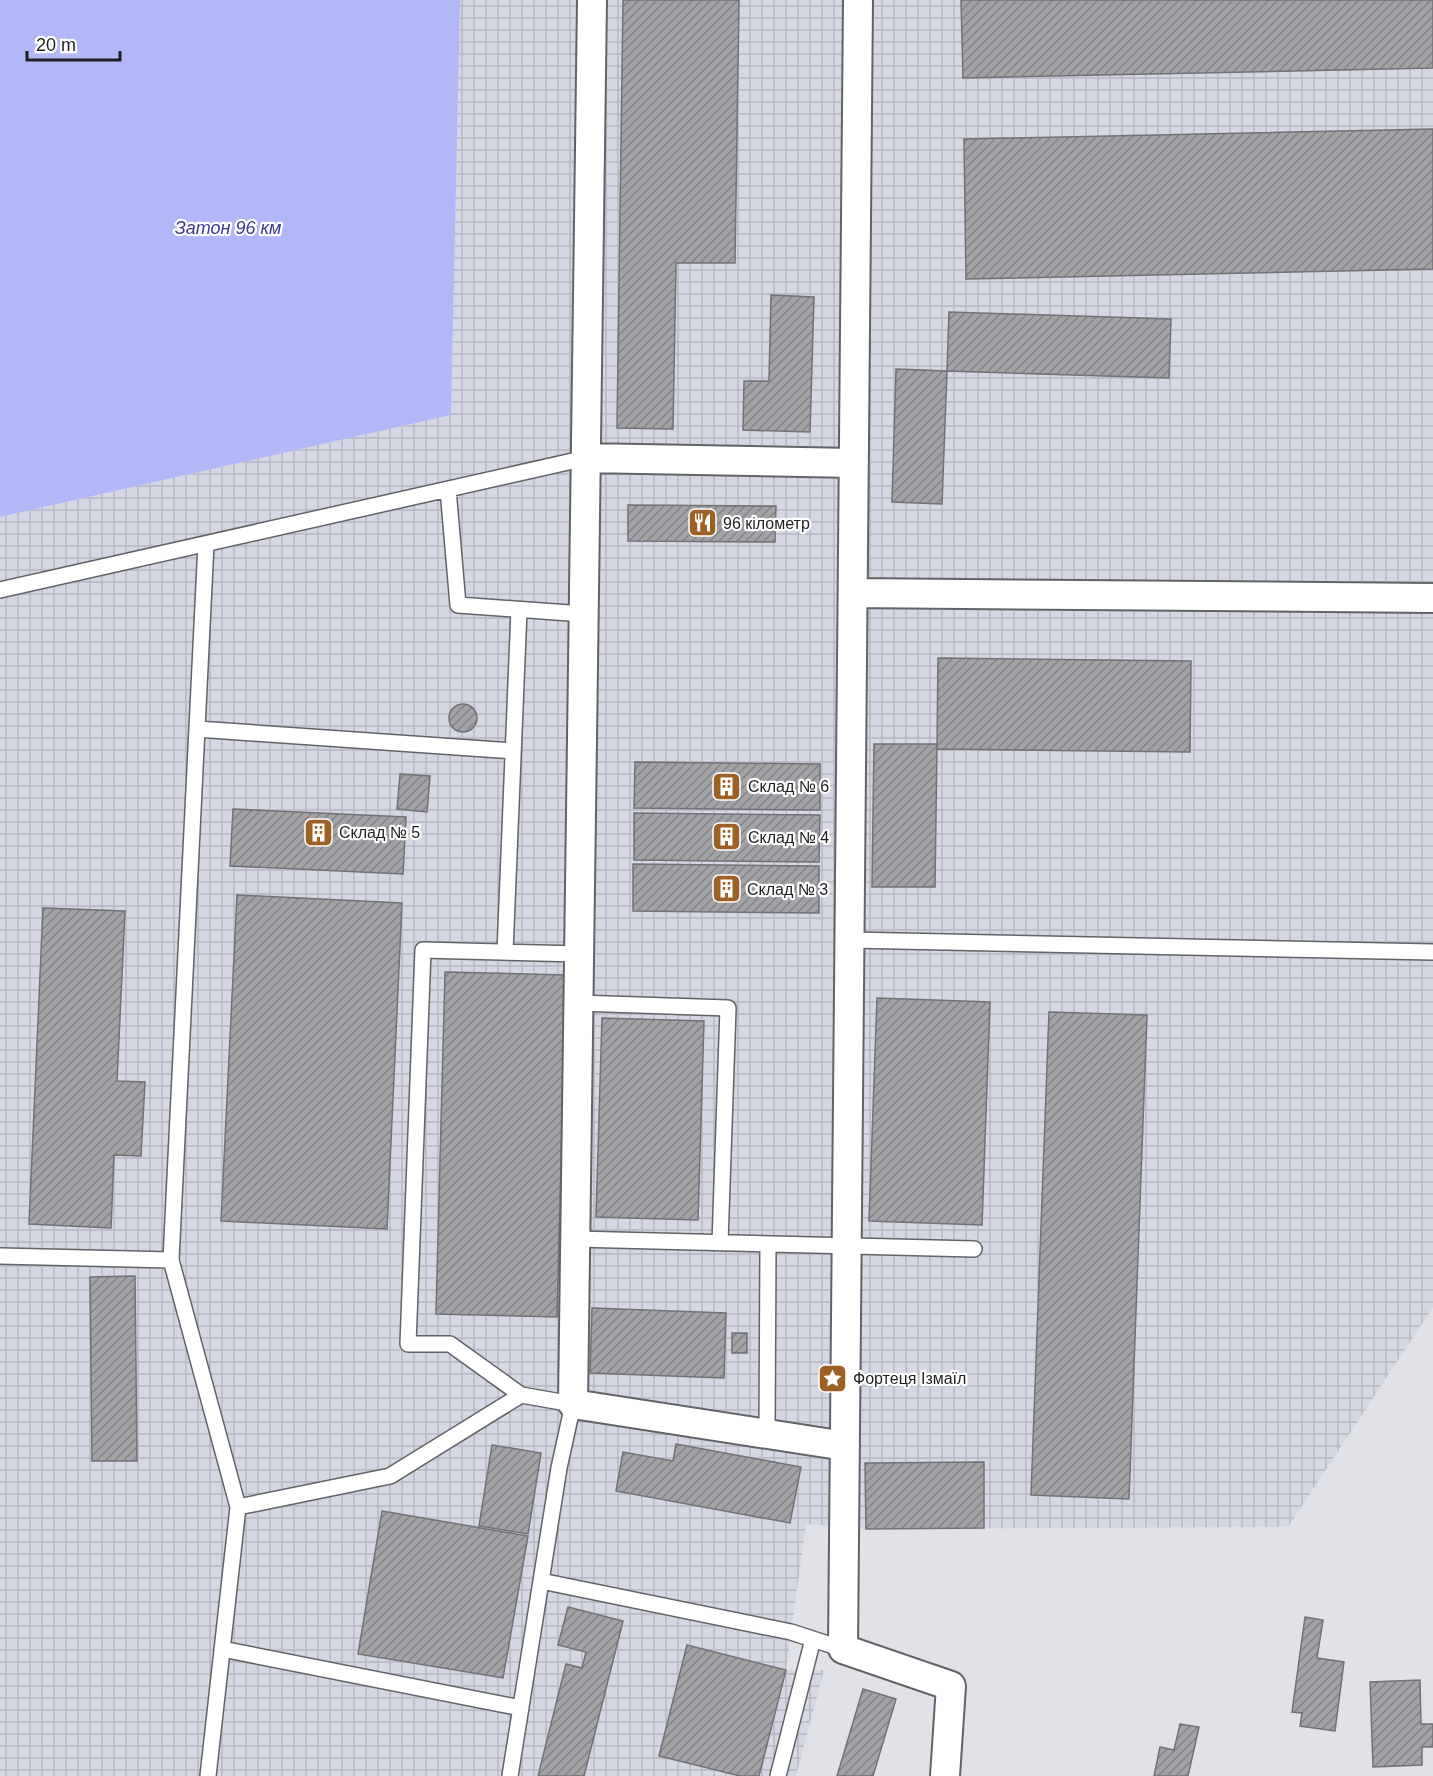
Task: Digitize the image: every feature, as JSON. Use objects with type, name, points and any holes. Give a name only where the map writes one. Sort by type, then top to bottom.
[{"type":"street","points":[[592,0],[573,1404],[845,1446]]},
{"type":"street","points":[[858,0],[843,1649],[951,1686],[945,1776]]},
{"type":"street","points":[[586,458],[854,463]]},
{"type":"street","points":[[853,593],[1433,598]]},
{"type":"lane","points":[[0,590],[586,458]]},
{"type":"lane","points":[[448,489],[458,605],[583,614]]},
{"type":"lane","points":[[206,544],[171,1260],[238,1507],[208,1776]]},
{"type":"lane","points":[[505,952],[519,610]]},
{"type":"lane","points":[[197,729],[513,751]]},
{"type":"lane","points":[[850,940],[1433,951]]},
{"type":"lane","points":[[510,1776],[559,1468],[573,1404],[521,1395],[450,1344],[408,1344],[423,950],[579,954]]},
{"type":"lane","points":[[578,1003],[728,1008],[720,1243]]},
{"type":"lane","points":[[575,1239],[974,1249]]},
{"type":"lane","points":[[767,1434],[768,1244]]},
{"type":"lane","points":[[0,1256],[171,1260]]},
{"type":"lane","points":[[238,1507],[390,1476],[521,1395]]},
{"type":"lane","points":[[541,1581],[791,1632],[843,1649]]},
{"type":"lane","points":[[778,1776],[813,1639]]},
{"type":"lane","points":[[222,1649],[521,1708]]},
{"type":"shaded area","points":[[460,0],[1433,0],[1433,1307],[1288,1527],[866,1529],[806,1524],[786,1670],[824,1670],[796,1776],[0,1776],[0,517],[451,415]]},
{"type":"water","name":"Затон 96 км","points":[[0,0],[460,0],[451,415],[0,517]]},
{"type":"building","points":[[623,0],[739,0],[735,263],[676,263],[673,429],[617,428]]},
{"type":"building","points":[[961,0],[1433,0],[1433,68],[963,78]]},
{"type":"building","points":[[1433,129],[1433,269],[966,279],[964,139]]},
{"type":"building","points":[[771,295],[814,297],[810,432],[743,430],[744,381],[769,381]]},
{"type":"building","points":[[949,312],[1171,319],[1169,378],[947,371]]},
{"type":"building","points":[[896,369],[947,371],[942,504],[892,502]]},
{"type":"building","name":"96 кілометр","points":[[628,505],[776,506],[775,542],[628,541]]},
{"type":"building","points":[[938,658],[1191,661],[1190,752],[937,749]]},
{"type":"building","points":[[463,704],[473,708],[477,718],[473,728],[463,732],[453,728],[449,718],[453,708]]},
{"type":"building","points":[[874,744],[937,744],[935,887],[872,887]]},
{"type":"building","name":"Склад № 6","points":[[635,762],[820,764],[820,810],[634,808]]},
{"type":"building","points":[[400,774],[430,776],[427,812],[397,809]]},
{"type":"building","name":"Склад № 5","points":[[233,809],[406,817],[403,874],[230,866]]},
{"type":"building","name":"Склад № 4","points":[[634,813],[820,815],[819,862],[634,860]]},
{"type":"building","name":"Склад № 3","points":[[633,864],[819,866],[819,913],[633,911]]},
{"type":"building","points":[[237,895],[402,903],[387,1229],[221,1221]]},
{"type":"building","points":[[43,908],[125,911],[117,1081],[145,1082],[141,1156],[114,1155],[111,1228],[29,1224]]},
{"type":"building","points":[[445,972],[566,975],[557,1317],[436,1314]]},
{"type":"building","points":[[877,998],[990,1002],[982,1225],[869,1221]]},
{"type":"building","points":[[1049,1012],[1147,1015],[1129,1499],[1031,1495]]},
{"type":"building","points":[[602,1018],[704,1021],[698,1220],[596,1217]]},
{"type":"building","points":[[135,1276],[137,1461],[92,1461],[90,1277]]},
{"type":"building","points":[[592,1308],[726,1313],[724,1378],[590,1373]]},
{"type":"building","points":[[732,1333],[747,1333],[747,1353],[732,1353]]},
{"type":"building","points":[[676,1444],[801,1467],[790,1523],[616,1491],[623,1452],[673,1461]]},
{"type":"building","points":[[492,1445],[541,1453],[528,1534],[479,1526]]},
{"type":"building","points":[[984,1462],[984,1528],[866,1529],[865,1463]]},
{"type":"building","points":[[382,1511],[528,1536],[503,1678],[358,1654]]},
{"type":"building","points":[[568,1607],[623,1621],[584,1776],[538,1776],[566,1664],[582,1668],[586,1652],[558,1645]]},
{"type":"building","points":[[1305,1617],[1323,1620],[1317,1658],[1344,1662],[1335,1731],[1300,1726],[1302,1713],[1292,1712]]},
{"type":"building","points":[[687,1645],[786,1670],[759,1776],[740,1776],[659,1756]]},
{"type":"building","points":[[1420,1680],[1421,1724],[1433,1724],[1433,1747],[1422,1747],[1422,1765],[1373,1767],[1370,1682]]},
{"type":"building","points":[[863,1689],[896,1699],[873,1776],[837,1776]]},
{"type":"building","points":[[1180,1724],[1199,1727],[1188,1776],[1154,1776],[1160,1747],[1174,1750]]},
{"type":"place","name":"96 кілометр","points":[[702,523]]},
{"type":"place","name":"Склад № 6","points":[[727,786]]},
{"type":"place","name":"Склад № 5","points":[[318,832]]},
{"type":"place","name":"Склад № 4","points":[[727,837]]},
{"type":"place","name":"Склад № 3","points":[[726,889]]},
{"type":"place","name":"Фортеця Ізмаїл","points":[[832,1378]]}]
